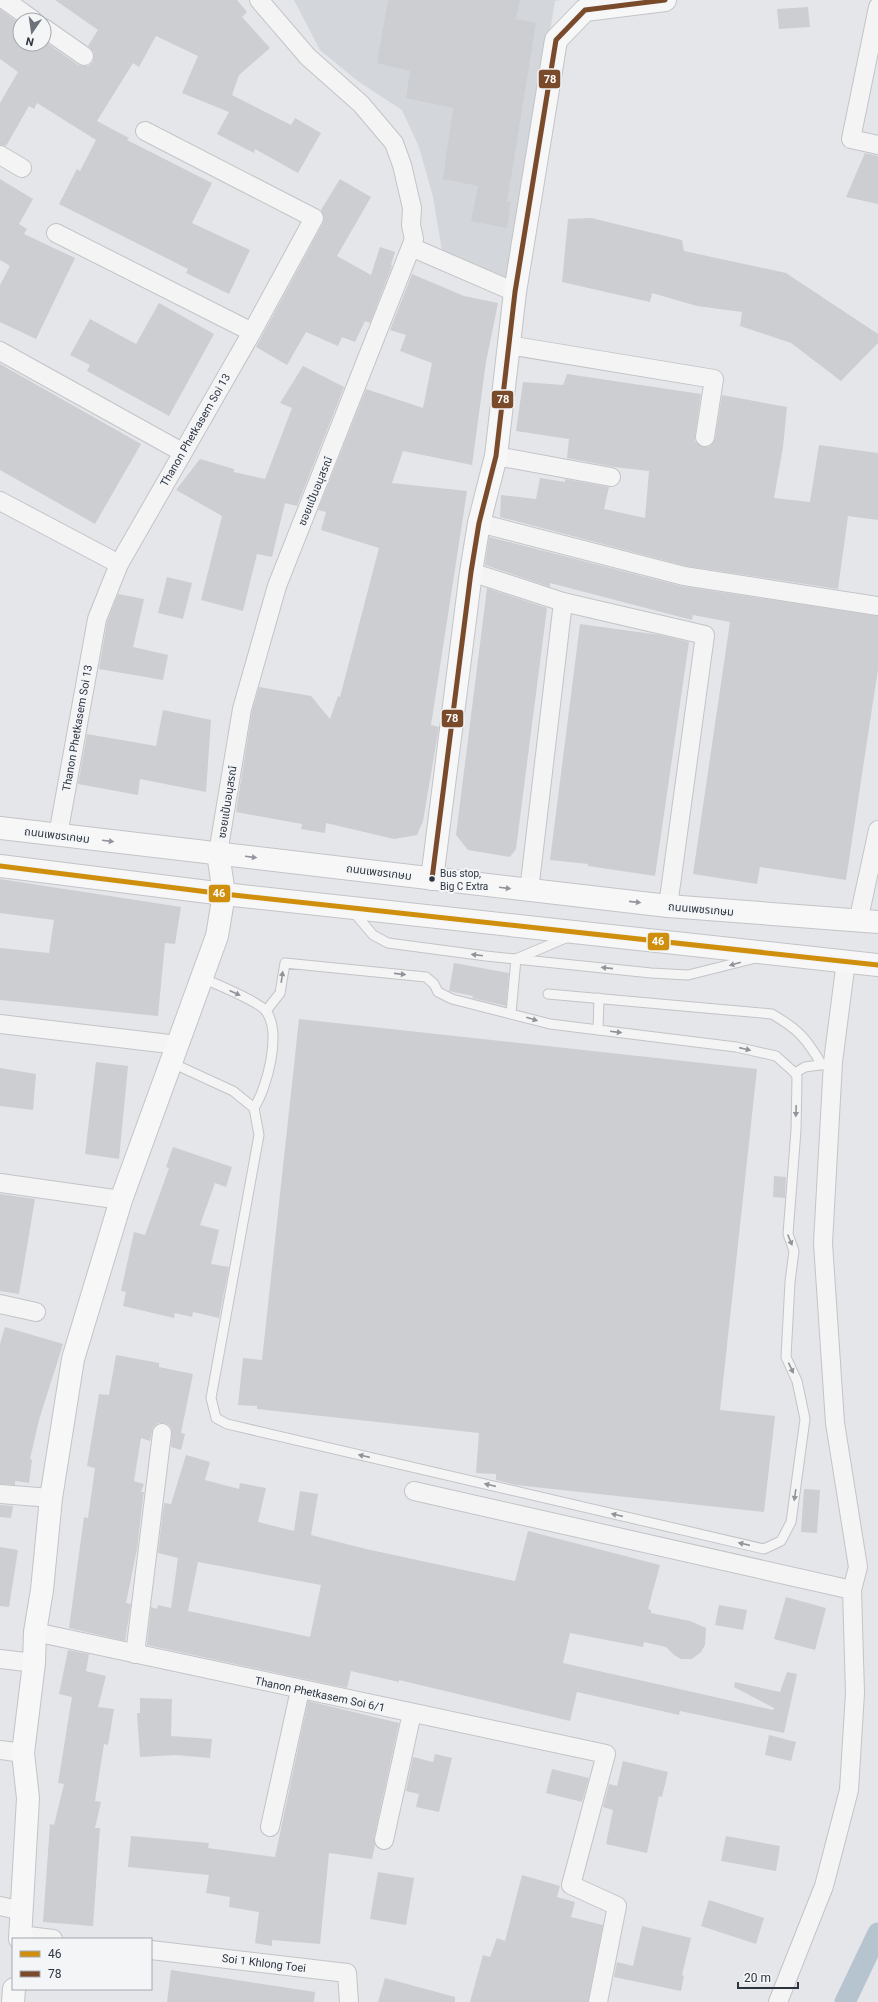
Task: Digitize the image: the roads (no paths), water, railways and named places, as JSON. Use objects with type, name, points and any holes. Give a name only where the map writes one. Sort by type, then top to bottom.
[{"type":"street","points":[[5,0],[22,12]]},
{"type":"street","name":"ซอยแป้นอนุสรณ์","points":[[218,853],[242,709],[277,586],[414,239],[411,225],[412,208],[402,165],[394,143],[361,104],[308,56],[259,0]]},
{"type":"street","points":[[432,879],[471,572],[479,523],[496,456],[515,292],[556,40],[585,5],[664,0]]},
{"type":"street","points":[[878,7],[852,139],[878,145]]},
{"type":"street","points":[[52,34],[84,56]]},
{"type":"street","name":"Thanon Phetkasem Soi 13","points":[[58,835],[97,619],[119,564],[252,332],[314,218],[145,131]]},
{"type":"street","points":[[0,155],[22,168]]},
{"type":"street","points":[[56,233],[252,332]]},
{"type":"street","points":[[411,247],[515,292]]},
{"type":"street","points":[[508,345],[714,379],[705,437]]},
{"type":"street","points":[[0,351],[182,452]]},
{"type":"street","points":[[496,456],[612,477]]},
{"type":"street","points":[[0,501],[119,564]]},
{"type":"street","points":[[479,523],[684,576],[878,606]]},
{"type":"street","points":[[471,572],[563,602],[705,635],[668,906]]},
{"type":"street","points":[[529,891],[563,602]]},
{"type":"street","name":"ถนนเพชรเกษม","points":[[0,828],[529,891],[668,906],[868,922]]},
{"type":"street","points":[[868,922],[878,830]]},
{"type":"street","points":[[36,1938],[20,1937],[23,1911],[28,1798],[23,1753],[34,1664],[35,1632],[42,1590],[50,1498],[73,1359],[121,1200],[217,936],[224,894],[218,853]]},
{"type":"street","points":[[0,866],[224,894],[878,965]]},
{"type":"street","points":[[778,2002],[824,1886],[849,1790],[855,1693],[852,1590],[858,1567],[835,1423],[824,1243],[827,1064],[846,961]]},
{"type":"street","points":[[0,1024],[175,1054]]},
{"type":"street","points":[[0,1183],[121,1200]]},
{"type":"street","points":[[0,1304],[36,1312]]},
{"type":"street","points":[[134,1654],[162,1433]]},
{"type":"street","points":[[414,1491],[852,1590]]},
{"type":"street","points":[[0,1494],[50,1498]]},
{"type":"street","name":"Thanon Phetkasem Soi 6/1","points":[[35,1632],[300,1690],[606,1754],[571,1885],[617,1906],[598,2002]]},
{"type":"street","points":[[0,1659],[34,1664]]},
{"type":"street","points":[[270,1827],[300,1690]]},
{"type":"street","points":[[384,1840],[412,1713]]},
{"type":"street","points":[[0,1750],[23,1753]]},
{"type":"street","points":[[0,1906],[23,1911]]},
{"type":"street","name":"Soi 1 Khlong Toei","points":[[152,1950],[347,1973],[349,2002]]},
{"type":"street","points":[[13,2002],[14,1990]]},
{"type":"lane","points":[[350,907],[361,923],[373,936],[388,943],[516,958],[651,973],[688,975],[727,967],[772,954]]},
{"type":"lane","points":[[516,958],[580,932]]},
{"type":"lane","points":[[511,1013],[516,958]]},
{"type":"lane","points":[[175,1054],[233,1092],[254,1108],[259,1135],[211,1398],[216,1418],[227,1424],[764,1549],[781,1541],[791,1522],[805,1419],[797,1381],[786,1357],[790,1282],[794,1251],[788,1234],[796,1130],[797,1077],[795,1073],[776,1056],[736,1047],[550,1024],[452,999],[438,992],[434,984],[426,977],[284,963],[280,993],[266,1011]]},
{"type":"lane","points":[[202,978],[261,1006],[270,1018],[273,1030],[272,1056],[268,1076],[260,1099],[254,1108]]},
{"type":"lane","points":[[548,994],[772,1014],[794,1028],[827,1064]]},
{"type":"lane","points":[[598,1030],[599,998]]},
{"type":"lane","points":[[795,1073],[805,1067],[827,1064]]},
{"type":"waterway","points":[[845,2002],[878,1933]]},
{"type":"place","name":"Bus stop, Big C Extra","points":[[432,879]]}]
